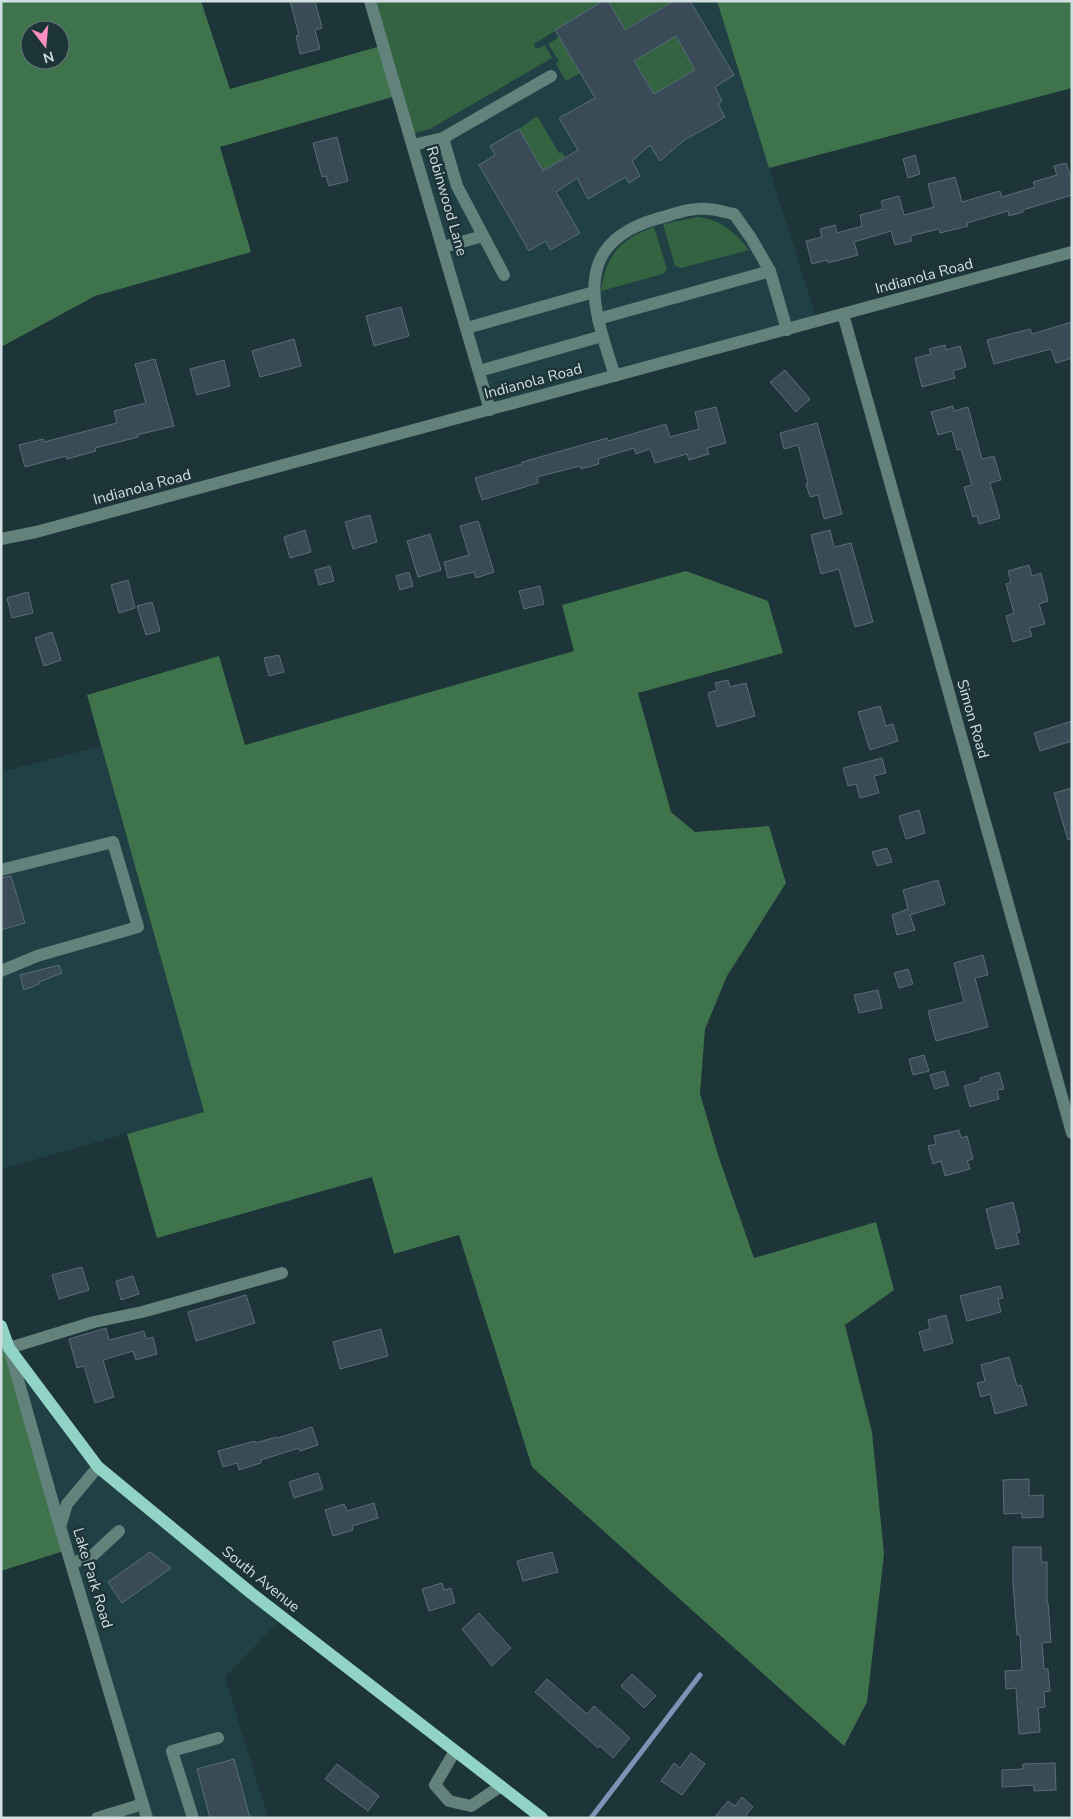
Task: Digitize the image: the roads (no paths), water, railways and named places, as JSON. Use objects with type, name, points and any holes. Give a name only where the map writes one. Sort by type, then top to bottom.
[{"type":"main road","name":"South Avenue","points":[[2,1328],[9,1348],[98,1467],[251,1593],[542,1818]]},
{"type":"street","name":"Robinwood Lane","points":[[370,1],[490,410]]},
{"type":"street","points":[[413,145],[443,138],[551,76]]},
{"type":"street","points":[[443,138],[457,186],[504,275]]},
{"type":"street","points":[[615,376],[602,336],[594,300],[596,266],[610,244],[636,225],[686,211],[707,208],[734,214],[751,238],[770,271],[787,330]]},
{"type":"street","points":[[444,248],[483,236]]},
{"type":"street","name":"Indianola Road","points":[[1,539],[36,532],[1072,252]]},
{"type":"street","points":[[598,319],[770,271]]},
{"type":"street","points":[[467,328],[594,292]]},
{"type":"street","name":"Simon Road","points":[[843,314],[1072,1133]]},
{"type":"street","points":[[479,371],[602,336]]},
{"type":"street","points":[[1,870],[113,842],[138,927],[37,956],[1,971]]},
{"type":"street","points":[[9,1348],[94,1322],[142,1312],[282,1273]]},
{"type":"street","name":"Lake Park Road","points":[[9,1348],[147,1818]]},
{"type":"street","points":[[60,1527],[66,1504],[98,1467]]},
{"type":"street","points":[[71,1563],[91,1557],[119,1531]]},
{"type":"street","points":[[193,1818],[172,1751],[218,1738]]},
{"type":"street","points":[[455,1751],[435,1785],[450,1801],[471,1806],[501,1786]]},
{"type":"street","points":[[97,1818],[143,1804]]},
{"type":"waterway","points":[[591,1818],[700,1675]]}]
